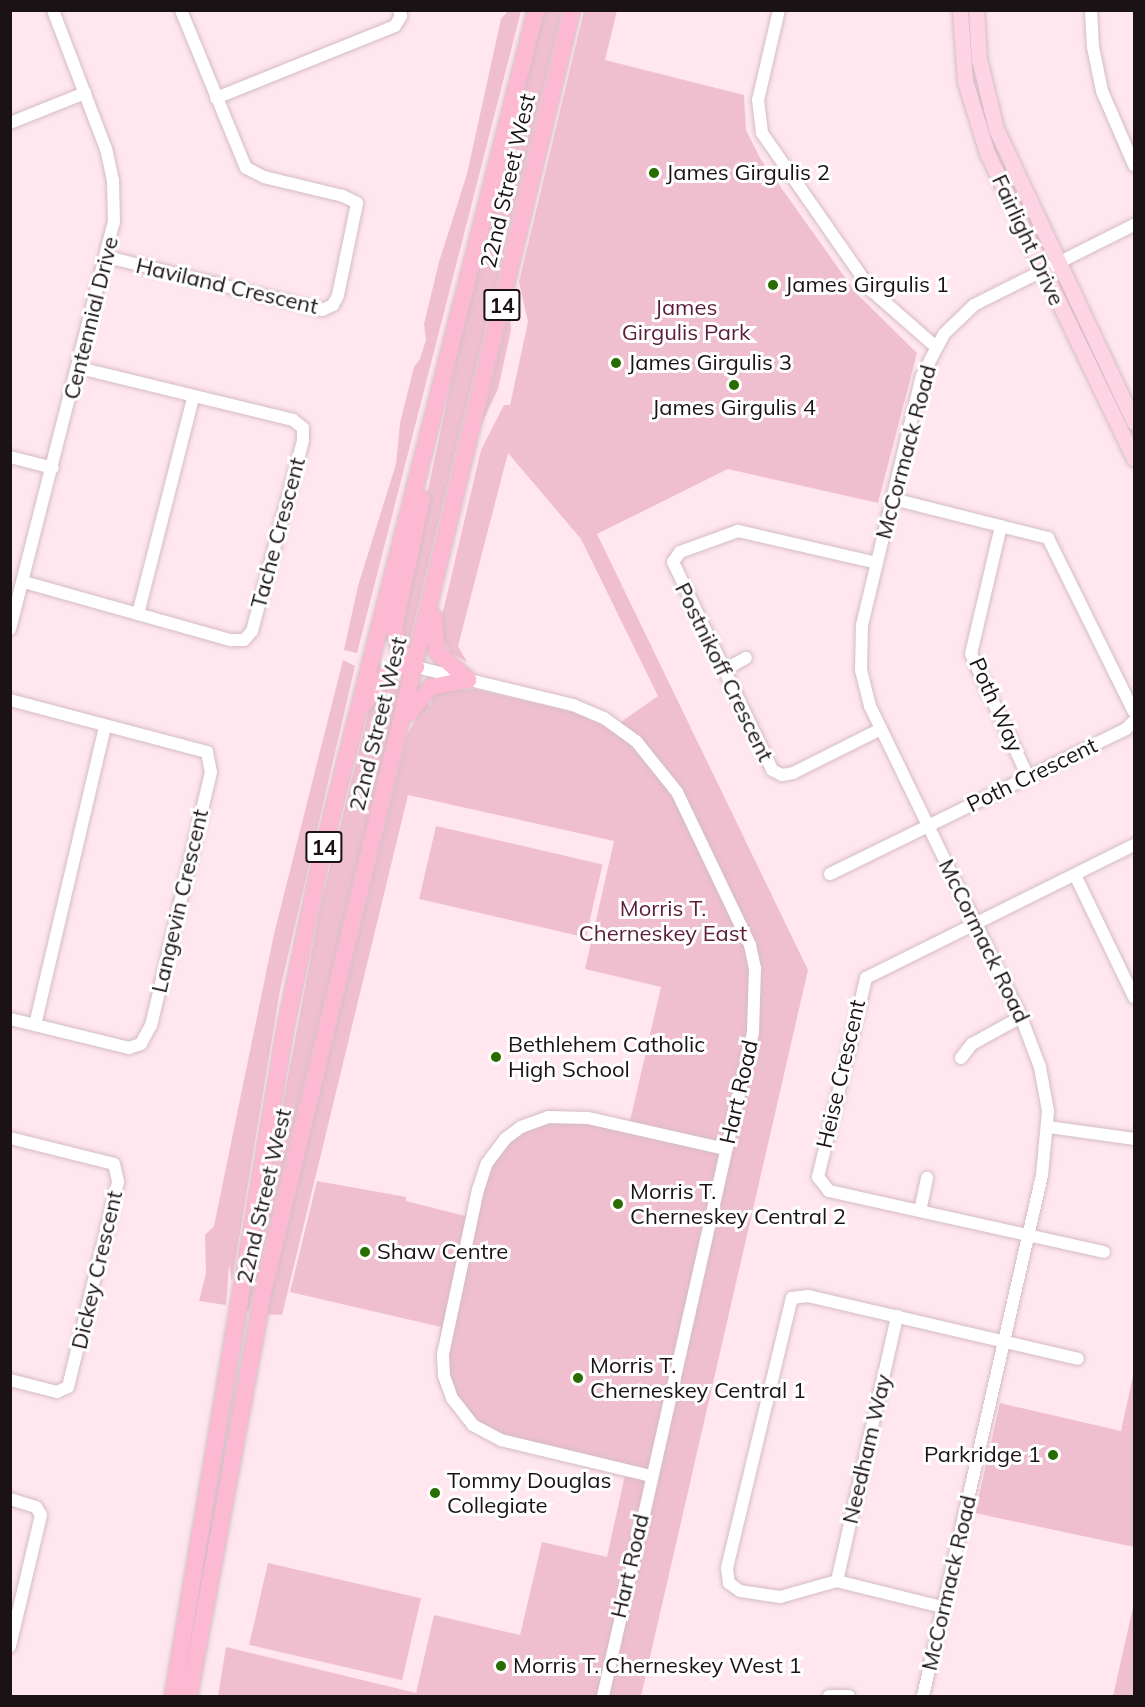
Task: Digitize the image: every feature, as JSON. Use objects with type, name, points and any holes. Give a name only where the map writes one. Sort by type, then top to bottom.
[{"type":"highway","name":"22nd Street West","points":[[173,1696],[286,1025],[355,716],[536,10]]},
{"type":"highway","name":"22nd Street West","points":[[189,1696],[264,1289],[416,668],[572,10]]},
{"type":"highway","points":[[416,668],[399,649],[394,628],[431,459],[440,388]]},
{"type":"highway","points":[[432,600],[437,652],[468,680]]},
{"type":"highway","points":[[355,716],[386,673],[402,667],[416,668]]},
{"type":"highway","points":[[401,724],[426,689],[468,680]]},
{"type":"main road","name":"Fairlight Drive","points":[[960,10],[963,68],[976,124],[1041,271],[1134,458]]},
{"type":"main road","name":"Fairlight Drive","points":[[976,10],[979,59],[992,118],[1057,262],[1134,422]]},
{"type":"street","name":"Centennial Drive","points":[[10,629],[79,368],[114,222],[113,181],[106,149],[53,10]]},
{"type":"street","name":"Haviland Crescent","points":[[107,257],[322,310],[333,305],[357,203],[246,168],[181,10]]},
{"type":"street","points":[[216,98],[395,27],[401,16],[399,10]]},
{"type":"street","points":[[779,10],[758,100],[762,133],[872,291],[936,347]]},
{"type":"street","points":[[1091,10],[1093,46],[1102,91],[1134,165]]},
{"type":"street","points":[[10,123],[85,93]]},
{"type":"street","name":"McCormack Road","points":[[923,1696],[1028,1235],[1045,1157],[1048,1127],[1040,1067],[1021,1017],[880,729],[866,695],[860,657],[862,625],[922,376],[936,347],[952,324],[974,305],[1134,225]]},
{"type":"street","name":"Tache Crescent","points":[[24,582],[231,640],[249,636],[303,440],[303,428],[293,420],[193,398],[79,368]]},
{"type":"street","points":[[138,614],[193,398]]},
{"type":"street","points":[[10,457],[53,468]]},
{"type":"street","points":[[893,499],[1048,538],[1134,712]]},
{"type":"street","name":"Poth Way","points":[[1001,526],[971,654],[1028,777]]},
{"type":"street","name":"Postnikoff Crescent","points":[[877,563],[738,531],[680,552],[673,562],[675,572],[769,765],[777,774],[793,774],[880,729]]},
{"type":"street","points":[[724,670],[747,658]]},
{"type":"street","name":"Hart Road","points":[[416,668],[564,702],[604,718],[646,749],[677,792],[750,945],[755,968],[755,1019],[603,1696]]},
{"type":"street","name":"Langevin Crescent","points":[[10,700],[207,752],[211,772],[151,1025],[141,1044],[129,1048],[10,1019]]},
{"type":"street","name":"Poth Crescent","points":[[830,874],[1126,729],[1134,721]]},
{"type":"street","points":[[35,1025],[105,726]]},
{"type":"street","points":[[975,924],[1134,845]]},
{"type":"street","points":[[1075,875],[1134,997]]},
{"type":"street","name":"Heise Crescent","points":[[975,924],[871,974],[864,981],[819,1170],[825,1189],[1104,1252]]},
{"type":"street","points":[[961,1058],[972,1044],[1021,1017]]},
{"type":"street","points":[[651,1476],[501,1440],[473,1425],[452,1398],[443,1369],[444,1347],[477,1190],[487,1163],[505,1139],[521,1126],[548,1117],[588,1118],[726,1149]]},
{"type":"street","points":[[1048,1127],[1134,1139]]},
{"type":"street","name":"Dickey Crescent","points":[[10,1138],[114,1164],[118,1182],[68,1387],[57,1392],[10,1380]]},
{"type":"street","points":[[920,1210],[927,1178]]},
{"type":"street","points":[[942,1607],[837,1581],[773,1597],[740,1591],[729,1583],[727,1576],[792,1298],[801,1294],[1078,1359]]},
{"type":"street","name":"Needham Way","points":[[837,1581],[897,1316]]},
{"type":"street","points":[[10,1499],[36,1507],[41,1515],[10,1646]]},
{"type":"street","points":[[829,1696],[849,1696]]},
{"type":"green space","points":[[508,11],[521,11],[357,653],[344,650],[358,586],[396,464],[400,423],[414,367],[420,359],[426,340],[424,324],[439,262],[467,174],[501,19]]},
{"type":"green space","points":[[544,11],[562,11],[408,648],[400,622],[456,359]]},
{"type":"green space","points":[[584,11],[617,11],[605,60],[744,95],[746,130],[760,158],[856,293],[917,353],[878,503],[728,469],[597,534],[808,970],[641,1696],[218,1696],[226,1647],[416,1693],[434,1615],[520,1635],[542,1542],[607,1557],[625,1475],[499,1445],[467,1426],[453,1410],[439,1383],[437,1357],[441,1327],[290,1292],[317,1181],[406,1197],[406,1201],[465,1216],[481,1162],[499,1138],[517,1123],[540,1113],[569,1111],[630,1121],[661,987],[585,969],[614,841],[408,795],[282,1315],[266,1314],[406,738],[427,696],[430,707],[434,692],[475,689],[573,712],[611,729],[658,696],[581,539],[508,453],[458,646],[467,662],[451,653],[438,633],[481,450],[504,405],[510,405],[528,322],[519,282]]},
{"type":"green space","points":[[510,305],[511,330],[498,389],[481,425]]},
{"type":"green space","points":[[343,660],[355,666],[280,990],[232,1281],[229,1265],[226,1305],[199,1301],[206,1273],[205,1235],[214,1226],[274,934]]},
{"type":"green space","points":[[387,678],[402,681],[249,1311],[244,1309],[321,903],[370,706]]},
{"type":"green space","points":[[436,826],[603,864],[586,938],[419,899]]},
{"type":"green space","points":[[1134,1371],[1134,1547],[975,1513],[1000,1403],[1121,1431]]},
{"type":"green space","points":[[268,1563],[421,1598],[402,1680],[249,1645]]},
{"type":"green space","points":[[1134,1603],[1134,1696],[1113,1696]]},
{"type":"place","name":"James Girgulis 2","points":[[654,173]]},
{"type":"place","name":"James Girgulis 1","points":[[773,285]]},
{"type":"place","name":"James Girgulis 3","points":[[616,363]]},
{"type":"place","name":"James Girgulis 4","points":[[734,385]]},
{"type":"place","name":"Bethlehem Catholic High School","points":[[496,1057]]},
{"type":"place","name":"Morris T. Cherneskey Central 2","points":[[618,1204]]},
{"type":"place","name":"Shaw Centre","points":[[365,1252]]},
{"type":"place","name":"Morris T. Cherneskey Central 1","points":[[578,1378]]},
{"type":"place","name":"Parkridge 1","points":[[1053,1455]]},
{"type":"place","name":"Tommy Douglas Collegiate","points":[[435,1493]]},
{"type":"place","name":"Morris T. Cherneskey West 1","points":[[501,1666]]},
{"type":"park label","name":"James Girgulis Park","points":[[686,320]]},
{"type":"park label","name":"Morris T. Cherneskey East","points":[[663,920]]}]
